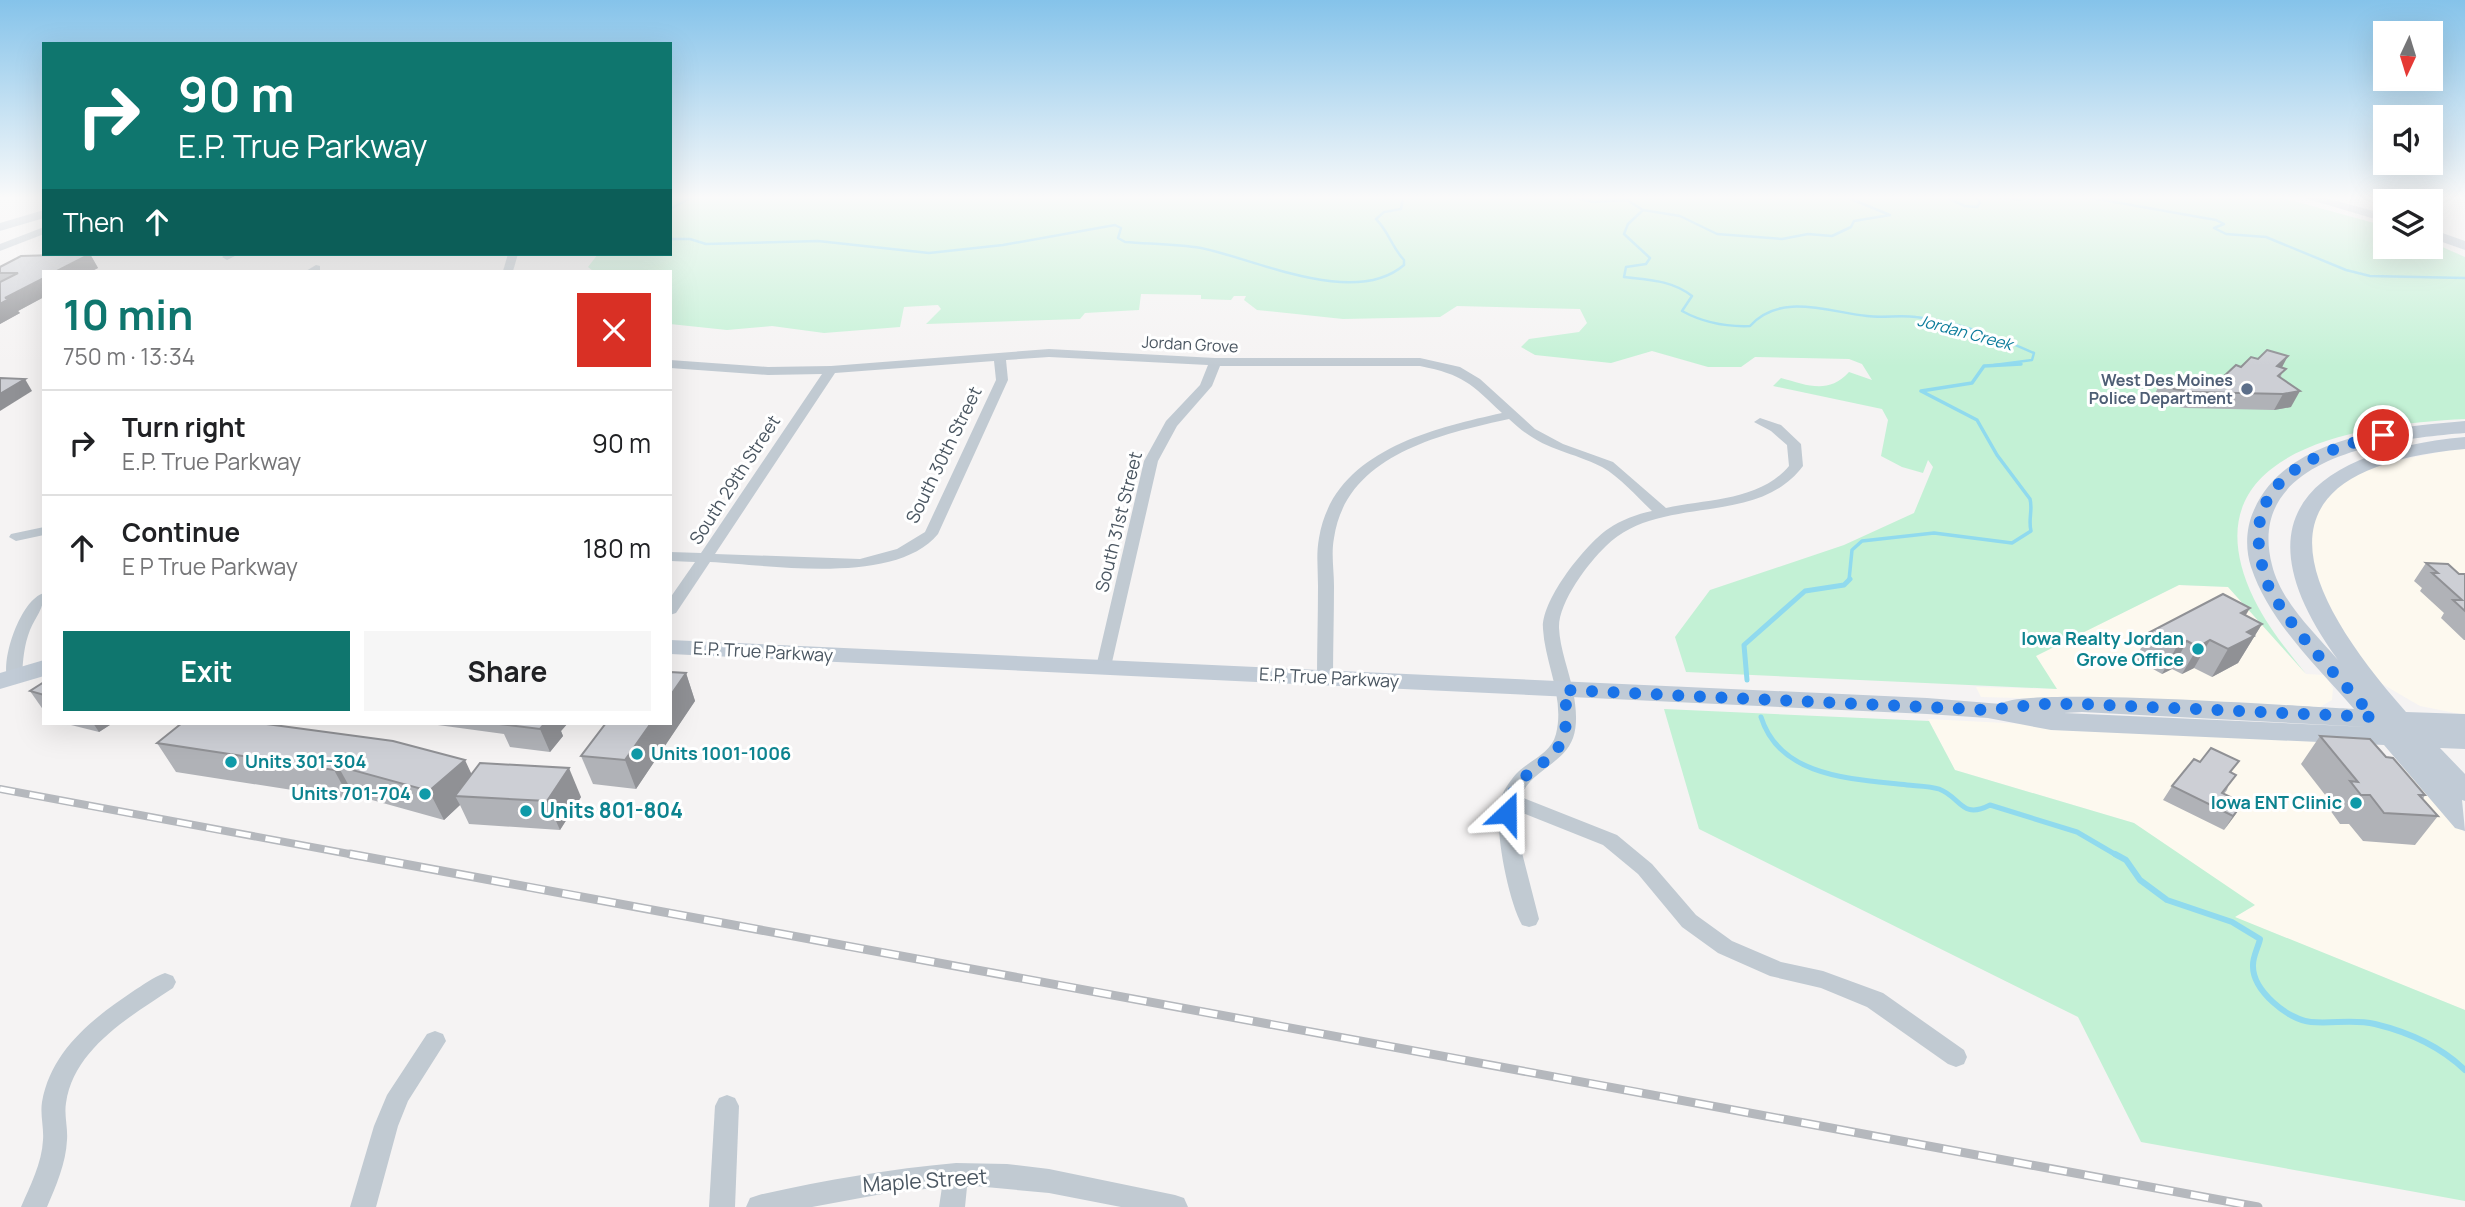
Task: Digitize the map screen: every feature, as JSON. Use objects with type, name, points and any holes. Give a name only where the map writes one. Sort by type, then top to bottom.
[{"type":"main road","points":[[2465,427],[2383,435],[2330,450],[2289,474],[2268,498],[2262,512],[2258,543],[2262,568],[2273,596],[2373,717],[2403,732],[2465,791]]},
{"type":"main road","points":[[2465,443],[2402,452],[2346,472],[2313,499],[2299,526],[2301,573],[2316,607],[2465,821]]},
{"type":"main road","name":"E.P. True Parkway","points":[[672,647],[1988,710]]},
{"type":"main road","points":[[7,679],[42,669]]},
{"type":"main road","points":[[1988,710],[2041,704],[2082,704],[2373,717]]},
{"type":"main road","points":[[1988,710],[2051,721],[2403,732],[2465,740]]},
{"type":"main road","points":[[2403,732],[2465,723]]},
{"type":"street","name":"Jordan Grove","points":[[672,366],[768,371],[831,370],[1073,353],[1215,362],[1404,360],[1440,365],[1476,382],[1543,440],[1593,458],[1621,473],[1661,511]]},
{"type":"street","name":"South 30th Street","points":[[672,556],[849,564],[867,563],[913,549],[931,534],[1002,380],[1000,358]]},
{"type":"street","name":"South 31st Street","points":[[1104,667],[1151,461],[1171,424],[1206,386],[1215,362]]},
{"type":"street","name":"South 29th Street","points":[[672,607],[831,370]]},
{"type":"street","points":[[1325,678],[1326,538],[1336,506],[1345,491],[1371,466],[1405,445],[1452,428],[1512,415]]},
{"type":"street","points":[[1529,919],[1508,825],[1508,800],[1522,778],[1559,748],[1568,721],[1551,627],[1567,588],[1597,544],[1630,522],[1661,511],[1751,495],[1784,481],[1796,466],[1794,444],[1776,428],[1760,422]]},
{"type":"street","points":[[16,537],[42,531]]},
{"type":"street","points":[[7,679],[19,635],[42,601]]},
{"type":"street","points":[[1508,800],[1610,840],[1646,869],[1689,921],[1725,947],[1778,970],[1823,980],[1875,1000],[1956,1057]]},
{"type":"street","points":[[34,1207],[55,1144],[54,1102],[66,1066],[86,1041],[114,1016],[164,982]]},
{"type":"street","points":[[363,1207],[395,1105],[435,1041]]},
{"type":"street","points":[[722,1207],[727,1106]]},
{"type":"street","points":[[952,1207],[956,1175]]},
{"type":"street","name":"Maple Street","points":[[758,1207],[876,1182],[956,1175],[1007,1176],[1065,1183],[1175,1207]]},
{"type":"shaded area","points":[[2465,447],[2465,715],[2420,706],[2377,681],[2328,613],[2309,566],[2313,515],[2337,486],[2375,465]]},
{"type":"shaded area","points":[[2179,585],[2228,587],[2306,674],[2325,675],[2333,688],[2332,700],[2320,707],[1981,697],[1976,687],[2056,689],[2035,656]]},
{"type":"shaded area","points":[[1928,719],[2328,740],[2389,758],[2421,781],[2465,833],[2465,1010],[2234,917],[2254,906],[2134,823],[1955,770]]},
{"type":"green space","points":[[672,253],[2373,253],[2373,259],[2443,259],[2443,253],[2457,253],[2465,257],[2465,419],[2378,428],[2334,439],[2294,455],[2262,477],[2242,508],[2238,548],[2254,599],[2271,628],[2306,674],[2228,587],[2179,585],[2036,656],[2057,689],[1686,672],[1675,637],[1710,590],[1844,545],[1914,513],[1933,467],[1928,460],[1923,473],[1902,467],[1881,456],[1888,420],[1882,409],[1773,386],[1781,378],[1825,386],[1833,384],[1849,372],[1872,380],[1862,364],[1849,359],[1755,357],[1741,367],[1708,367],[1652,351],[1611,363],[1535,355],[1521,347],[1529,339],[1579,332],[1587,323],[1580,309],[1457,306],[1440,317],[1343,319],[1257,310],[1244,300],[1246,296],[1234,296],[1231,300],[1201,299],[1201,295],[1141,294],[1139,310],[1085,313],[1080,319],[926,324],[941,309],[938,305],[904,307],[900,327],[824,333],[772,326],[727,330],[672,324],[672,270],[592,270],[588,267],[596,256],[672,256]]},
{"type":"green space","points":[[1664,709],[1929,721],[1955,770],[2134,823],[2255,905],[2235,917],[2465,1010],[2465,1201],[2141,1142],[2078,1017],[1699,829]]},
{"type":"building","points":[[21,256],[86,256],[59,270],[42,270],[42,279],[5,298],[11,298],[0,304],[0,282],[18,273],[0,273],[0,267]]},
{"type":"building","points":[[2267,350],[2288,356],[2277,366],[2286,369],[2278,376],[2300,391],[2283,394],[2193,392],[2174,389],[2162,378],[2222,378],[2236,365],[2241,367],[2251,357],[2258,359]]},
{"type":"building","points":[[0,378],[25,379],[0,394]]},
{"type":"building","points":[[2426,563],[2448,564],[2459,574],[2465,574],[2465,611],[2453,600],[2462,600],[2432,573],[2438,573]]},
{"type":"building","points":[[2223,594],[2250,608],[2241,613],[2262,624],[2247,632],[2254,636],[2228,649],[2210,640],[2198,647],[2187,641],[2177,646],[2150,632]]},
{"type":"building","points":[[672,672],[686,673],[672,693]]},
{"type":"building","points":[[42,683],[42,694],[30,691]]},
{"type":"building","points":[[180,725],[274,725],[393,741],[465,760],[429,791],[338,766],[334,770],[157,743]]},
{"type":"building","points":[[507,725],[543,725],[540,729]]},
{"type":"building","points":[[604,725],[650,725],[625,760],[581,756]]},
{"type":"building","points":[[2320,736],[2370,739],[2386,757],[2393,758],[2425,795],[2419,795],[2438,816],[2384,813],[2370,795],[2361,795],[2350,781],[2358,782]]},
{"type":"building","points":[[2211,748],[2239,761],[2230,772],[2236,775],[2222,793],[2243,803],[2233,816],[2172,786],[2194,759],[2200,762]]},
{"type":"building","points":[[480,763],[569,768],[547,801],[455,796]]},
{"type":"waterway","name":"Jordan Creek","points":[[1221,253],[1304,277],[1359,282],[1383,277],[1404,265],[1399,253]]},
{"type":"waterway","name":"Jordan Creek","points":[[1645,253],[1650,258],[1646,264],[1626,267],[1624,277],[1660,282],[1684,291],[1692,296],[1682,311],[1698,319],[1723,325],[1750,326],[1762,316],[1790,307],[1821,308],[1873,317],[1916,317],[1976,330],[2034,353],[2032,360],[1994,365]]},
{"type":"waterway","points":[[2306,253],[2346,270],[2370,276],[2465,278]]},
{"type":"waterway","name":"Jordan Creek","points":[[1849,580],[1852,550],[1862,541],[1934,533],[2012,543],[2031,531],[2030,499],[1997,455],[1977,420],[1921,391],[1972,383],[1984,366],[2021,364]]},
{"type":"waterway","name":"Jordan Creek","points":[[1747,680],[1744,645],[1805,591],[1844,585],[1849,580]]},
{"type":"waterway","name":"Jordan Creek","points":[[1761,717],[1771,737],[1784,753],[1821,772],[1939,789],[1967,809],[1980,809],[1990,805],[2077,832],[2118,856]]},
{"type":"waterway","name":"Jordan Creek","points":[[2115,854],[2126,860],[2140,880],[2167,900],[2232,922],[2260,939],[2253,962],[2254,975],[2265,993],[2282,1010],[2311,1022],[2359,1022],[2387,1027],[2434,1047],[2465,1070]]},
{"type":"railway","points":[[0,789],[360,856]]},
{"type":"railway","points":[[350,854],[2258,1207]]},
{"type":"place","name":"West Des Moines Police Department","points":[[2247,389]]},
{"type":"place","name":"Iowa Realty Jordan Grove Office","points":[[2198,649]]},
{"type":"place","name":"Units 1001-1006","points":[[637,754]]},
{"type":"place","name":"Units 301-304","points":[[231,762]]},
{"type":"place","name":"Units 701-704","points":[[425,794]]},
{"type":"place","name":"Iowa ENT Clinic","points":[[2356,803]]},
{"type":"place","name":"Units 801-804","points":[[526,811]]},
{"type":"route","points":[[1507,813],[1508,800],[1522,778],[1549,759],[1565,736],[1568,721],[1564,690],[1988,710],[2041,704],[2082,704],[2373,717],[2303,636],[2273,596],[2262,568],[2258,534],[2268,498],[2282,480],[2307,461],[2330,450],[2383,435]]}]
